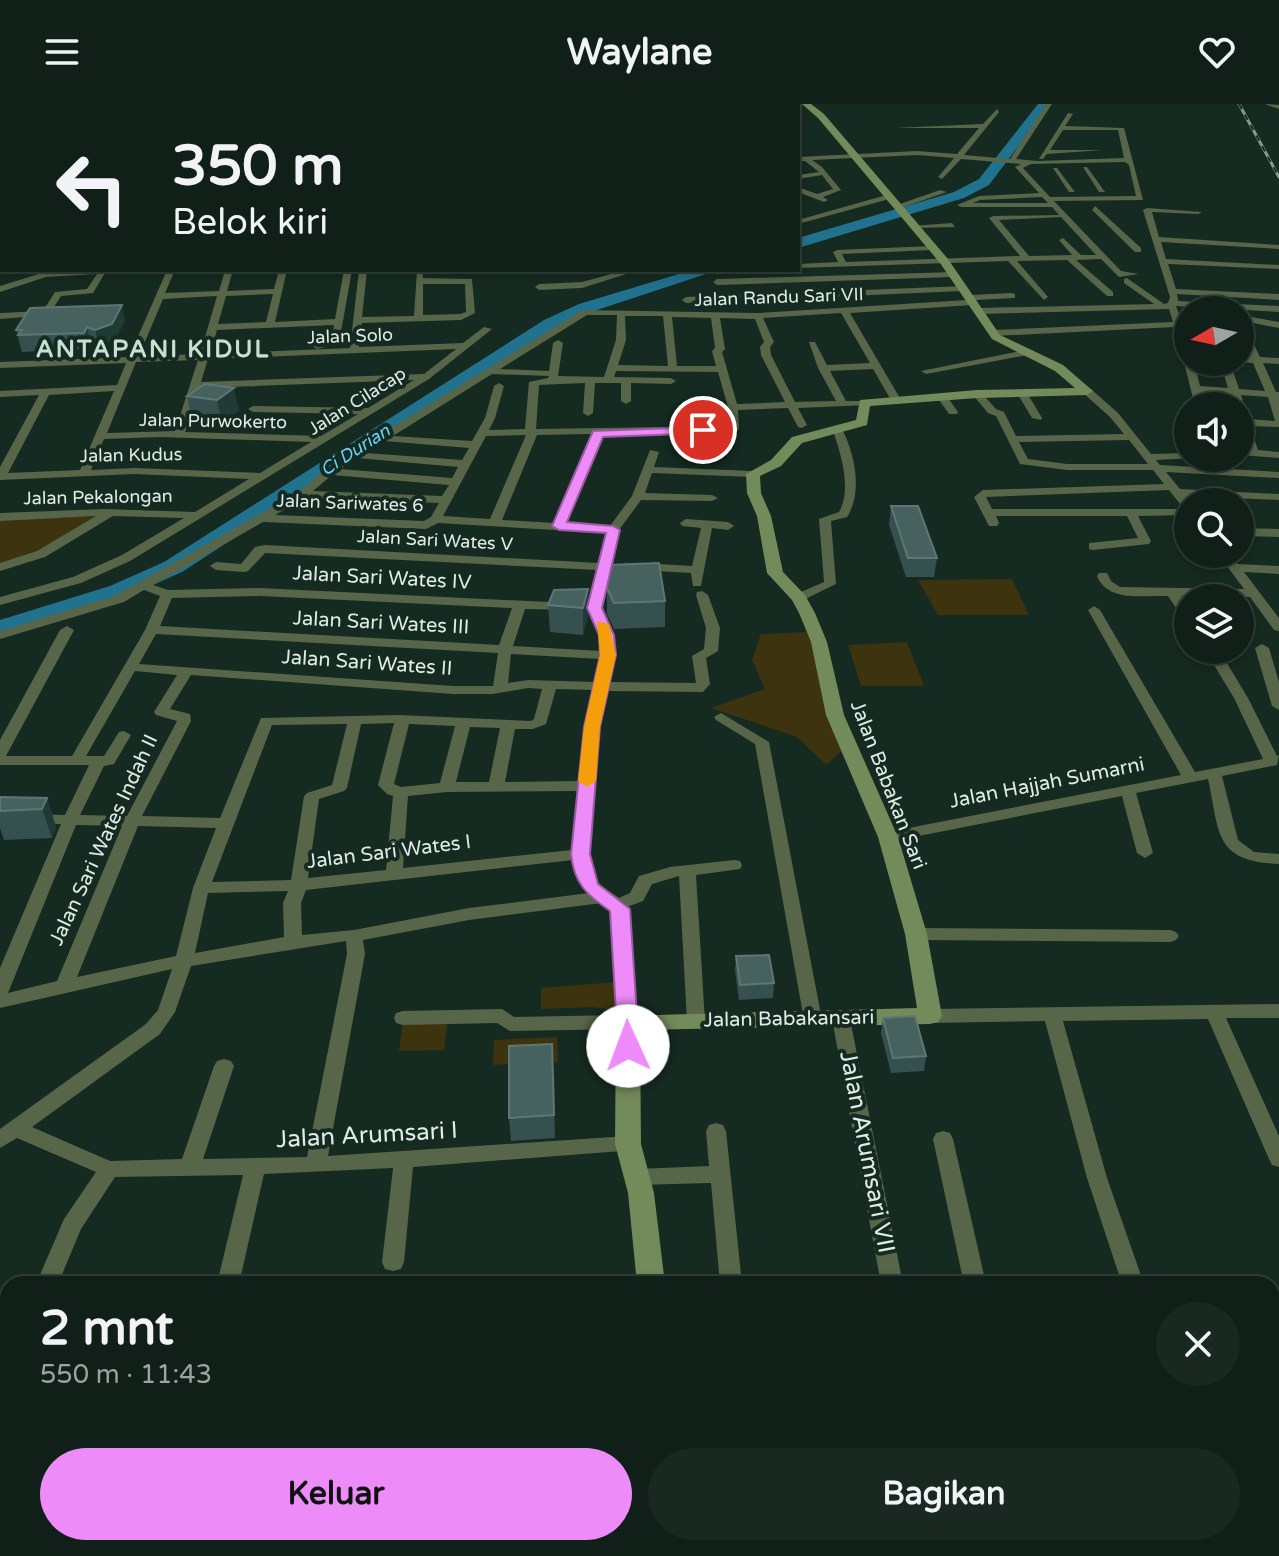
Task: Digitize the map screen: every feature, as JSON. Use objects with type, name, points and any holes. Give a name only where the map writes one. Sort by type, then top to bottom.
[{"type":"street","points":[[1012,160],[1049,104]]},
{"type":"street","points":[[1269,104],[1279,107]]},
{"type":"street","points":[[811,106],[944,261],[1002,342],[1059,368],[1095,394],[1174,489]]},
{"type":"street","points":[[976,110],[989,118]]},
{"type":"street","points":[[942,177],[997,111]]},
{"type":"street","points":[[1083,117],[1068,116],[1046,152],[1034,162],[1018,167],[1119,274],[1131,277],[1161,305]]},
{"type":"street","points":[[947,137],[904,137],[895,126],[984,126]]},
{"type":"street","points":[[1046,200],[983,197],[961,205],[1140,198],[1123,137],[1117,127],[1060,128]]},
{"type":"street","points":[[961,137],[975,136]]},
{"type":"street","points":[[1095,138],[1123,137]]},
{"type":"street","points":[[1054,139],[1068,139]]},
{"type":"street","points":[[905,215],[946,188],[942,177],[911,145]]},
{"type":"street","points":[[1046,152],[1126,149]]},
{"type":"street","points":[[800,161],[963,152],[1034,162],[1130,163]]},
{"type":"street","points":[[800,161],[833,157]]},
{"type":"street","points":[[808,161],[824,173],[838,191],[816,197]]},
{"type":"street","points":[[1085,168],[1102,190]]},
{"type":"street","points":[[1055,169],[1072,190]]},
{"type":"street","points":[[800,177],[824,173]]},
{"type":"street","points":[[997,187],[1046,200],[1095,208],[1136,208]]},
{"type":"street","points":[[800,190],[843,209]]},
{"type":"street","points":[[1026,258],[993,218],[1072,190],[1138,190]]},
{"type":"street","points":[[800,222],[890,196]]},
{"type":"street","points":[[1095,208],[1138,250]]},
{"type":"street","points":[[1174,298],[1148,210],[1198,212]]},
{"type":"street","points":[[800,213],[810,219]]},
{"type":"street","points":[[905,215],[952,225]]},
{"type":"street","points":[[1156,239],[1279,247]]},
{"type":"street","points":[[1063,240],[1073,257],[1110,294]]},
{"type":"street","points":[[843,265],[837,252],[932,248]]},
{"type":"street","points":[[800,266],[1103,257]]},
{"type":"street","points":[[1010,258],[1044,297]]},
{"type":"street","points":[[1161,261],[1279,267]]},
{"type":"street","points":[[0,290],[26,290],[35,277],[83,272]]},
{"type":"street","points":[[0,316],[46,313],[58,294],[92,289],[101,272]]},
{"type":"street","points":[[84,473],[170,272]]},
{"type":"street","points":[[179,434],[228,272]]},
{"type":"street","points":[[270,325],[282,272]]},
{"type":"street","points":[[205,354],[330,345],[336,341],[348,272]]},
{"type":"street","points":[[354,350],[363,272]]},
{"type":"street","points":[[418,318],[419,272]]},
{"type":"street","points":[[742,272],[742,281]]},
{"type":"street","points":[[545,287],[582,285],[608,274]]},
{"type":"street","points":[[717,282],[952,274]]},
{"type":"street","points":[[358,320],[469,315],[472,312],[469,281],[420,281]]},
{"type":"street","points":[[686,300],[962,288]]},
{"type":"street","points":[[161,296],[277,291]]},
{"type":"street","points":[[1172,291],[1279,297]]},
{"type":"street","points":[[974,304],[1012,296]]},
{"type":"street","points":[[974,304],[1174,305]]},
{"type":"street","name":"Jalan Randu Sari VII","points":[[495,372],[511,358],[585,312],[758,316],[974,304]]},
{"type":"street","points":[[1254,308],[1279,309]]},
{"type":"street","points":[[845,312],[896,400]]},
{"type":"street","points":[[608,380],[621,340],[621,314]]},
{"type":"street","points":[[667,316],[672,375]]},
{"type":"street","points":[[483,433],[597,433],[737,427],[717,351],[720,349],[715,316]]},
{"type":"street","points":[[758,316],[769,342],[765,347],[766,355],[802,425]]},
{"type":"street","points":[[212,327],[340,322]]},
{"type":"street","points":[[1254,323],[1277,327]]},
{"type":"street","points":[[994,333],[1174,328]]},
{"type":"street","name":"Jalan Cilacap","points":[[0,601],[77,580],[126,558],[426,377],[487,329]]},
{"type":"street","points":[[554,376],[558,343]]},
{"type":"street","name":"Jalan Solo","points":[[0,362],[465,344]]},
{"type":"street","points":[[812,344],[842,403]]},
{"type":"street","points":[[1254,351],[1276,395],[1279,422],[1254,417]]},
{"type":"street","points":[[926,371],[1025,353]]},
{"type":"street","points":[[1254,360],[1279,361]]},
{"type":"street","points":[[823,368],[878,366]]},
{"type":"street","points":[[611,368],[672,375]]},
{"type":"street","points":[[0,635],[82,612],[145,586],[303,494],[329,471],[460,389],[495,372],[590,381],[626,381],[723,369]]},
{"type":"street","points":[[495,522],[531,434],[534,382],[554,376]]},
{"type":"street","points":[[1192,376],[1197,392]]},
{"type":"street","points":[[1196,389],[1234,392],[1229,376]]},
{"type":"street","points":[[195,385],[426,377]]},
{"type":"street","points":[[588,413],[590,381]]},
{"type":"street","points":[[626,381],[626,401]]},
{"type":"street","points":[[238,436],[265,384]]},
{"type":"street","points":[[436,519],[483,433],[499,386]]},
{"type":"street","points":[[0,394],[119,388]]},
{"type":"street","points":[[0,477],[46,391]]},
{"type":"street","points":[[733,407],[1087,391]]},
{"type":"street","points":[[1022,393],[1037,418]]},
{"type":"street","points":[[1254,393],[1276,395]]},
{"type":"street","points":[[977,394],[992,411],[1000,414],[1026,463],[1067,467],[1154,464],[1279,475]]},
{"type":"street","points":[[942,397],[953,412]]},
{"type":"street","points":[[648,470],[753,474],[776,463],[797,440],[862,422],[864,403]]},
{"type":"street","points":[[253,409],[377,408]]},
{"type":"street","points":[[730,429],[734,443]]},
{"type":"street","points":[[799,598],[830,584],[825,519],[845,514],[850,503],[847,454],[838,431]]},
{"type":"street","points":[[559,526],[593,451],[597,433]]},
{"type":"street","name":"Jalan Purwokerto","points":[[99,436],[179,434],[326,439]]},
{"type":"street","points":[[1015,439],[1132,437]]},
{"type":"street","points":[[382,438],[476,445]]},
{"type":"street","points":[[650,1276],[637,1177],[628,1144],[628,1022],[621,914],[586,880],[580,854],[586,786],[600,687],[608,655],[607,635],[595,608],[608,566],[613,530],[638,496],[654,452]]},
{"type":"street","points":[[1254,453],[1279,455]]},
{"type":"street","points":[[356,455],[466,464]]},
{"type":"street","points":[[1154,464],[1174,459]]},
{"type":"street","name":"Jalan Kudus","points":[[0,477],[170,471],[263,476]]},
{"type":"street","points":[[329,471],[455,482]]},
{"type":"street","name":"Jalan Babakan Sari","points":[[753,474],[754,493],[764,516],[775,573],[799,598],[819,642],[835,715],[888,837],[916,934],[930,1016]]},
{"type":"street","points":[[1174,489],[1084,488],[983,493],[980,497],[990,518],[1174,510]]},
{"type":"street","points":[[1084,488],[1103,513]]},
{"type":"street","points":[[303,494],[445,500]]},
{"type":"street","points":[[1254,495],[1279,497]]},
{"type":"street","points":[[638,496],[712,498]]},
{"type":"street","points":[[0,567],[41,554],[111,512]]},
{"type":"street","name":"Jalan Pekalongan","points":[[0,517],[111,512],[196,515]]},
{"type":"street","points":[[1093,546],[1145,541],[1131,513]]},
{"type":"street","name":"Jalan Sariwates 6","points":[[261,518],[426,525],[436,519],[613,530]]},
{"type":"street","points":[[686,523],[728,526]]},
{"type":"street","points":[[634,567],[699,582],[707,525]]},
{"type":"street","points":[[1254,532],[1279,533]]},
{"type":"street","name":"Jalan Sari Wates V","points":[[216,566],[244,568],[259,550],[265,549],[608,566]]},
{"type":"street","points":[[1235,568],[1279,570]]},
{"type":"street","points":[[1235,568],[1279,627]]},
{"type":"street","points":[[1103,576],[1106,583],[1117,591],[1256,598],[1279,602]]},
{"type":"street","name":"Jalan Sari Wates II","points":[[130,667],[453,690],[550,685],[701,687],[699,656],[711,651],[714,640],[699,582]]},
{"type":"street","points":[[78,758],[152,630],[167,594],[145,586]]},
{"type":"street","name":"Jalan Sari Wates IV","points":[[167,594],[260,592],[595,608]]},
{"type":"street","points":[[500,689],[505,648],[520,605]]},
{"type":"street","points":[[1094,610],[1191,778]]},
{"type":"street","points":[[67,630],[0,757],[109,761],[124,735]]},
{"type":"street","name":"Jalan Sari Wates III","points":[[152,630],[608,655]]},
{"type":"street","points":[[1262,648],[1279,706]]},
{"type":"street","points":[[1220,664],[1275,761]]},
{"type":"street","name":"Jalan Sari Wates Indah II","points":[[64,987],[132,821],[184,721],[185,717],[161,712],[187,670]]},
{"type":"street","points":[[9,1135],[153,1029],[166,1012],[184,960],[201,888],[266,721],[540,723],[550,685]]},
{"type":"street","points":[[721,717],[762,742],[813,1020]]},
{"type":"street","points":[[293,942],[292,903],[299,885],[312,796],[337,791],[355,720]]},
{"type":"street","points":[[402,721],[386,785],[392,791],[447,787],[586,786]]},
{"type":"street","points":[[447,787],[464,721]]},
{"type":"street","points":[[496,787],[508,725]]},
{"type":"street","points":[[0,990],[72,816],[99,761]]},
{"type":"street","name":"Jalan Hajjah Sumarni","points":[[888,837],[1275,761]]},
{"type":"street","points":[[1214,773],[1230,841],[1236,849],[1250,857],[1279,859]]},
{"type":"street","points":[[1128,790],[1145,853]]},
{"type":"street","points":[[394,873],[401,792]]},
{"type":"street","points":[[0,818],[72,816],[224,823]]},
{"type":"street","name":"Jalan Sari Wates I","points":[[201,888],[299,885],[580,854]]},
{"type":"street","points":[[0,1001],[184,960],[293,942],[354,936],[469,914],[637,897],[645,880],[687,870],[734,865]]},
{"type":"street","points":[[687,870],[696,1021]]},
{"type":"street","points":[[916,934],[1170,936]]},
{"type":"street","points":[[316,1165],[353,981],[354,936]]},
{"type":"street","name":"Jalan Babakansari","points":[[628,1022],[1279,1011]]},
{"type":"street","points":[[1214,1012],[1279,1159]]},
{"type":"street","points":[[1052,1013],[1097,1178],[1130,1276]]},
{"type":"street","points":[[403,1018],[502,1016],[510,1024],[628,1022]]},
{"type":"street","name":"Jalan Arumsari VII","points":[[841,1019],[890,1276]]},
{"type":"street","points":[[189,1169],[224,1066]]},
{"type":"street","points":[[716,1131],[730,1276]]},
{"type":"street","points":[[9,1135],[109,1169],[72,1225],[50,1276]]},
{"type":"street","points":[[943,1139],[973,1276]]},
{"type":"street","name":"Jalan Arumsari I","points":[[109,1169],[255,1168],[628,1144]]},
{"type":"street","points":[[393,1262],[404,1159]]},
{"type":"street","points":[[230,1276],[255,1168]]},
{"type":"street","points":[[637,1177],[719,1174]]},
{"type":"shaded area","points":[[99,516],[38,551],[0,563],[0,520]]},
{"type":"shaded area","points":[[1012,579],[1029,615],[938,615],[918,580]]},
{"type":"shaded area","points":[[809,632],[848,745],[826,765],[797,737],[711,708],[765,689],[752,660],[761,634]]},
{"type":"shaded area","points":[[907,642],[924,686],[861,686],[848,645]]},
{"type":"shaded area","points":[[616,982],[618,1011],[593,1007],[541,1009],[541,988]]},
{"type":"shaded area","points":[[448,1020],[444,1050],[399,1051],[403,1021]]},
{"type":"shaded area","points":[[557,1037],[558,1062],[493,1065],[494,1040]]},
{"type":"building","points":[[122,305],[112,324],[95,330],[87,327],[84,333],[18,335],[22,330],[16,330],[30,308]]},
{"type":"building","points":[[205,384],[234,388],[217,400],[187,396]]},
{"type":"building","points":[[891,506],[918,506],[937,558],[908,558]]},
{"type":"building","points":[[659,563],[665,601],[614,603],[607,588],[608,565]]},
{"type":"building","points":[[588,589],[583,608],[548,605],[554,590]]},
{"type":"building","points":[[0,797],[47,798],[42,809],[0,811]]},
{"type":"building","points":[[769,955],[774,983],[740,985],[736,956]]},
{"type":"building","points":[[915,1016],[926,1056],[893,1058],[883,1018]]},
{"type":"building","points":[[552,1044],[554,1115],[509,1118],[509,1046]]},
{"type":"waterway","name":"Ci Durian","points":[[800,242],[959,195],[984,182],[1044,104]]},
{"type":"waterway","name":"Ci Durian","points":[[0,629],[119,591],[173,567],[316,472],[488,367],[550,324],[585,308],[703,272]]},
{"type":"railway","points":[[1239,104],[1279,177]]},
{"type":"slow traffic","points":[[587,781],[592,727],[608,655],[609,644],[602,624]]},
{"type":"district","name":"ANTAPANI KIDUL","points":[[153,349]]},
{"type":"route","points":[[628,1046],[620,909],[590,888],[582,870],[580,854],[592,727],[609,644],[595,608],[613,530],[559,526],[593,451],[597,433],[703,430]]}]
